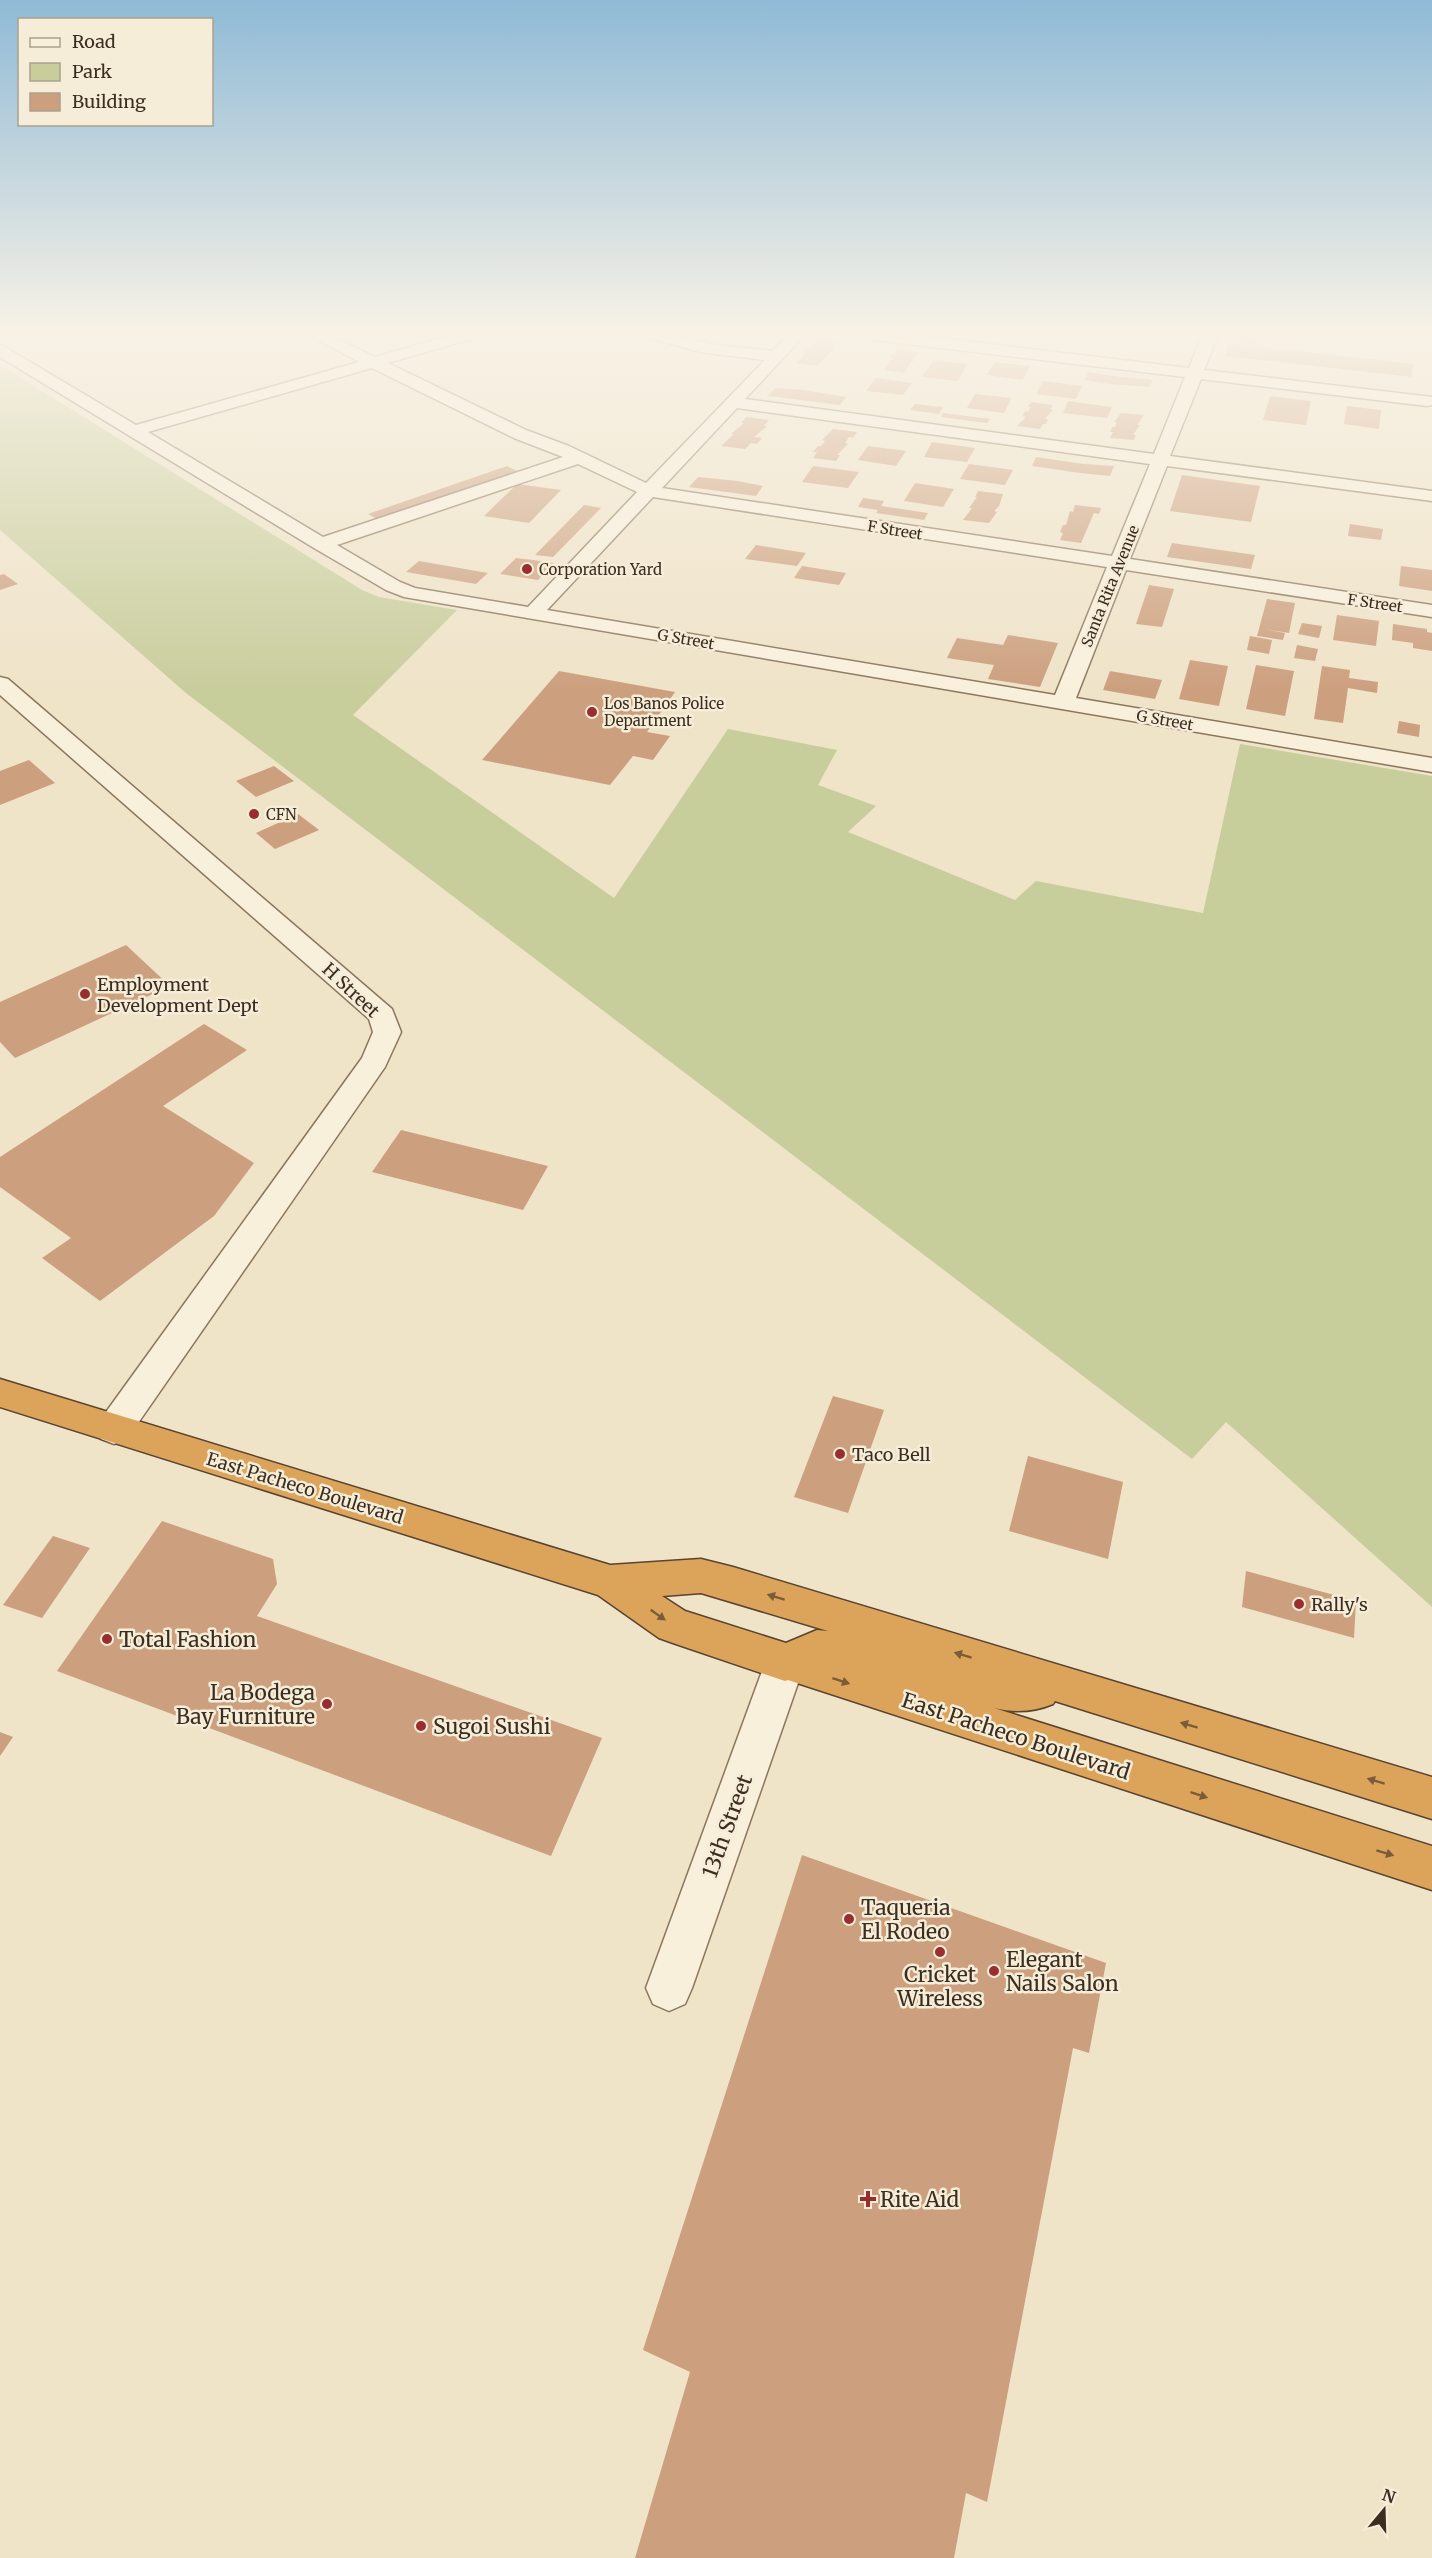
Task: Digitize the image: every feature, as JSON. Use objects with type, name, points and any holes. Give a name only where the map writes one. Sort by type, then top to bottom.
[{"type":"highway","name":"East Pacheco Boulevard","points":[[0,1393],[610,1582],[673,1626],[1432,1868]]},
{"type":"highway","name":"East Pacheco Boulevard","points":[[610,1582],[701,1576],[1432,1798]]},
{"type":"highway","points":[[785,1663],[817,1648],[853,1651],[933,1675],[1006,1692],[1074,1690]]},
{"type":"street","name":"G Street","points":[[173,454],[393,586],[411,593],[1432,765]]},
{"type":"street","name":"F Street","points":[[569,454],[649,491],[1118,565],[1432,611]]},
{"type":"street","points":[[533,613],[684,454]]},
{"type":"street","points":[[1119,454],[1432,496]]},
{"type":"street","name":"Santa Rita Avenue","points":[[1063,703],[1163,454]]},
{"type":"street","points":[[321,544],[578,458]]},
{"type":"street","name":"H Street","points":[[0,684],[382,1016],[387,1032],[375,1060],[114,1429]]},
{"type":"street","name":"13th Street","points":[[669,1988],[785,1663]]},
{"type":"green space","points":[[0,454],[144,454],[362,590],[379,597],[457,610],[353,715],[614,898],[728,729],[837,750],[818,785],[876,806],[848,832],[1015,900],[1036,881],[1203,913],[1240,744],[1432,776],[1432,1607],[1226,1422],[1192,1459],[186,693],[0,530]]},
{"type":"building","points":[[815,454],[840,455],[836,461],[813,458]]},
{"type":"building","points":[[862,454],[904,454],[896,466],[858,460]]},
{"type":"building","points":[[925,454],[971,454],[967,462],[924,457]]},
{"type":"building","points":[[1036,457],[1114,466],[1110,476],[1080,473],[1032,466]]},
{"type":"building","points":[[969,464],[1013,470],[1005,485],[960,479]]},
{"type":"building","points":[[507,466],[519,472],[379,520],[368,514]]},
{"type":"building","points":[[813,466],[859,472],[848,488],[802,482]]},
{"type":"building","points":[[1182,475],[1260,486],[1251,522],[1170,511]]},
{"type":"building","points":[[698,477],[763,486],[756,496],[689,487]]},
{"type":"building","points":[[915,483],[954,489],[943,507],[904,501]]},
{"type":"building","points":[[517,484],[561,490],[529,523],[484,516]]},
{"type":"building","points":[[978,491],[1003,494],[999,506],[994,511],[997,512],[989,523],[963,520],[972,508],[969,508],[977,497],[975,497]]},
{"type":"building","points":[[863,498],[884,501],[881,506],[928,513],[924,520],[876,513],[878,510],[858,507]]},
{"type":"building","points":[[584,505],[601,508],[553,557],[535,555]]},
{"type":"building","points":[[1075,505],[1101,508],[1099,514],[1094,513],[1081,543],[1060,540],[1063,525],[1066,525],[1070,511],[1073,512]]},
{"type":"building","points":[[1350,524],[1383,529],[1381,540],[1348,536]]},
{"type":"building","points":[[1172,543],[1255,555],[1251,569],[1167,557]]},
{"type":"building","points":[[756,545],[806,553],[797,566],[745,559]]},
{"type":"building","name":"Corporation Yard","points":[[516,558],[554,563],[538,580],[500,574]]},
{"type":"building","points":[[419,561],[488,573],[476,584],[406,572]]},
{"type":"building","points":[[802,566],[846,573],[839,585],[794,578]]},
{"type":"building","points":[[1401,566],[1432,570],[1432,591],[1399,586]]},
{"type":"building","points":[[4,574],[18,584],[0,590],[0,575]]},
{"type":"building","points":[[1149,585],[1174,589],[1162,627],[1136,624]]},
{"type":"building","points":[[1267,599],[1295,603],[1289,633],[1264,629],[1285,633],[1283,640],[1257,636]]},
{"type":"building","points":[[1337,615],[1379,621],[1376,646],[1333,640]]},
{"type":"building","points":[[1302,623],[1322,626],[1319,638],[1298,634]]},
{"type":"building","points":[[1393,624],[1427,629],[1427,632],[1432,633],[1432,651],[1413,648],[1413,643],[1392,640]]},
{"type":"building","points":[[1008,635],[1058,643],[1040,687],[988,679],[994,665],[947,658],[957,638],[1003,645]]},
{"type":"building","points":[[1250,636],[1272,640],[1269,654],[1247,650]]},
{"type":"building","points":[[1297,645],[1318,649],[1315,661],[1294,658]]},
{"type":"building","points":[[1190,660],[1228,666],[1219,706],[1179,699]]},
{"type":"building","points":[[1256,665],[1294,671],[1285,716],[1246,709]]},
{"type":"building","points":[[1322,666],[1350,670],[1349,678],[1378,682],[1377,693],[1348,688],[1343,723],[1314,719]]},
{"type":"building","name":"Los Banos Police Department","points":[[559,671],[675,692],[647,732],[670,736],[653,760],[633,756],[610,785],[482,760]]},
{"type":"building","points":[[1110,671],[1162,680],[1155,699],[1103,690]]},
{"type":"building","points":[[1399,721],[1420,725],[1419,737],[1397,733]]},
{"type":"building","points":[[29,760],[55,783],[0,805],[0,771]]},
{"type":"building","points":[[274,766],[294,781],[256,797],[236,781]]},
{"type":"building","points":[[298,814],[319,830],[275,849],[256,833]]},
{"type":"building","name":"Employment Development Dept","points":[[126,945],[170,986],[15,1058],[0,1042],[0,1002]]},
{"type":"building","points":[[204,1024],[247,1050],[163,1106],[254,1163],[214,1216],[100,1301],[42,1258],[71,1238],[0,1187],[0,1157]]},
{"type":"building","points":[[401,1130],[548,1166],[523,1210],[372,1172]]},
{"type":"building","name":"Taco Bell","points":[[833,1396],[884,1410],[848,1513],[794,1497]]},
{"type":"building","points":[[1028,1456],[1123,1482],[1108,1559],[1009,1531]]},
{"type":"building","name":"La Bodega Bay Furniture","points":[[162,1521],[273,1559],[277,1584],[257,1616],[602,1738],[551,1856],[57,1671]]},
{"type":"building","points":[[53,1536],[90,1548],[42,1618],[3,1605]]},
{"type":"building","name":"Rally's","points":[[1246,1571],[1356,1601],[1354,1638],[1242,1607]]},
{"type":"building","points":[[0,1732],[13,1737],[0,1756]]},
{"type":"building","name":"Rite Aid","points":[[802,1855],[1106,1963],[1089,2053],[1073,2048],[987,2502],[966,2493],[954,2558],[635,2558],[690,2372],[643,2350]]},
{"type":"place","name":"Corporation Yard","points":[[527,569]]},
{"type":"place","name":"Los Banos Police Department","points":[[592,712]]},
{"type":"place","name":"CFN","points":[[254,814]]},
{"type":"place","name":"Employment Development Dept","points":[[85,994]]},
{"type":"place","name":"Taco Bell","points":[[840,1454]]},
{"type":"place","name":"Rally's","points":[[1299,1604]]},
{"type":"place","name":"Total Fashion","points":[[107,1639]]},
{"type":"place","name":"La Bodega Bay Furniture","points":[[327,1704]]},
{"type":"place","name":"Sugoi Sushi","points":[[421,1726]]},
{"type":"place","name":"Taqueria El Rodeo","points":[[849,1919]]},
{"type":"place","name":"Cricket Wireless","points":[[940,1952]]},
{"type":"place","name":"Elegant Nails Salon","points":[[994,1971]]},
{"type":"place","name":"Rite Aid","points":[[868,2199]]}]
